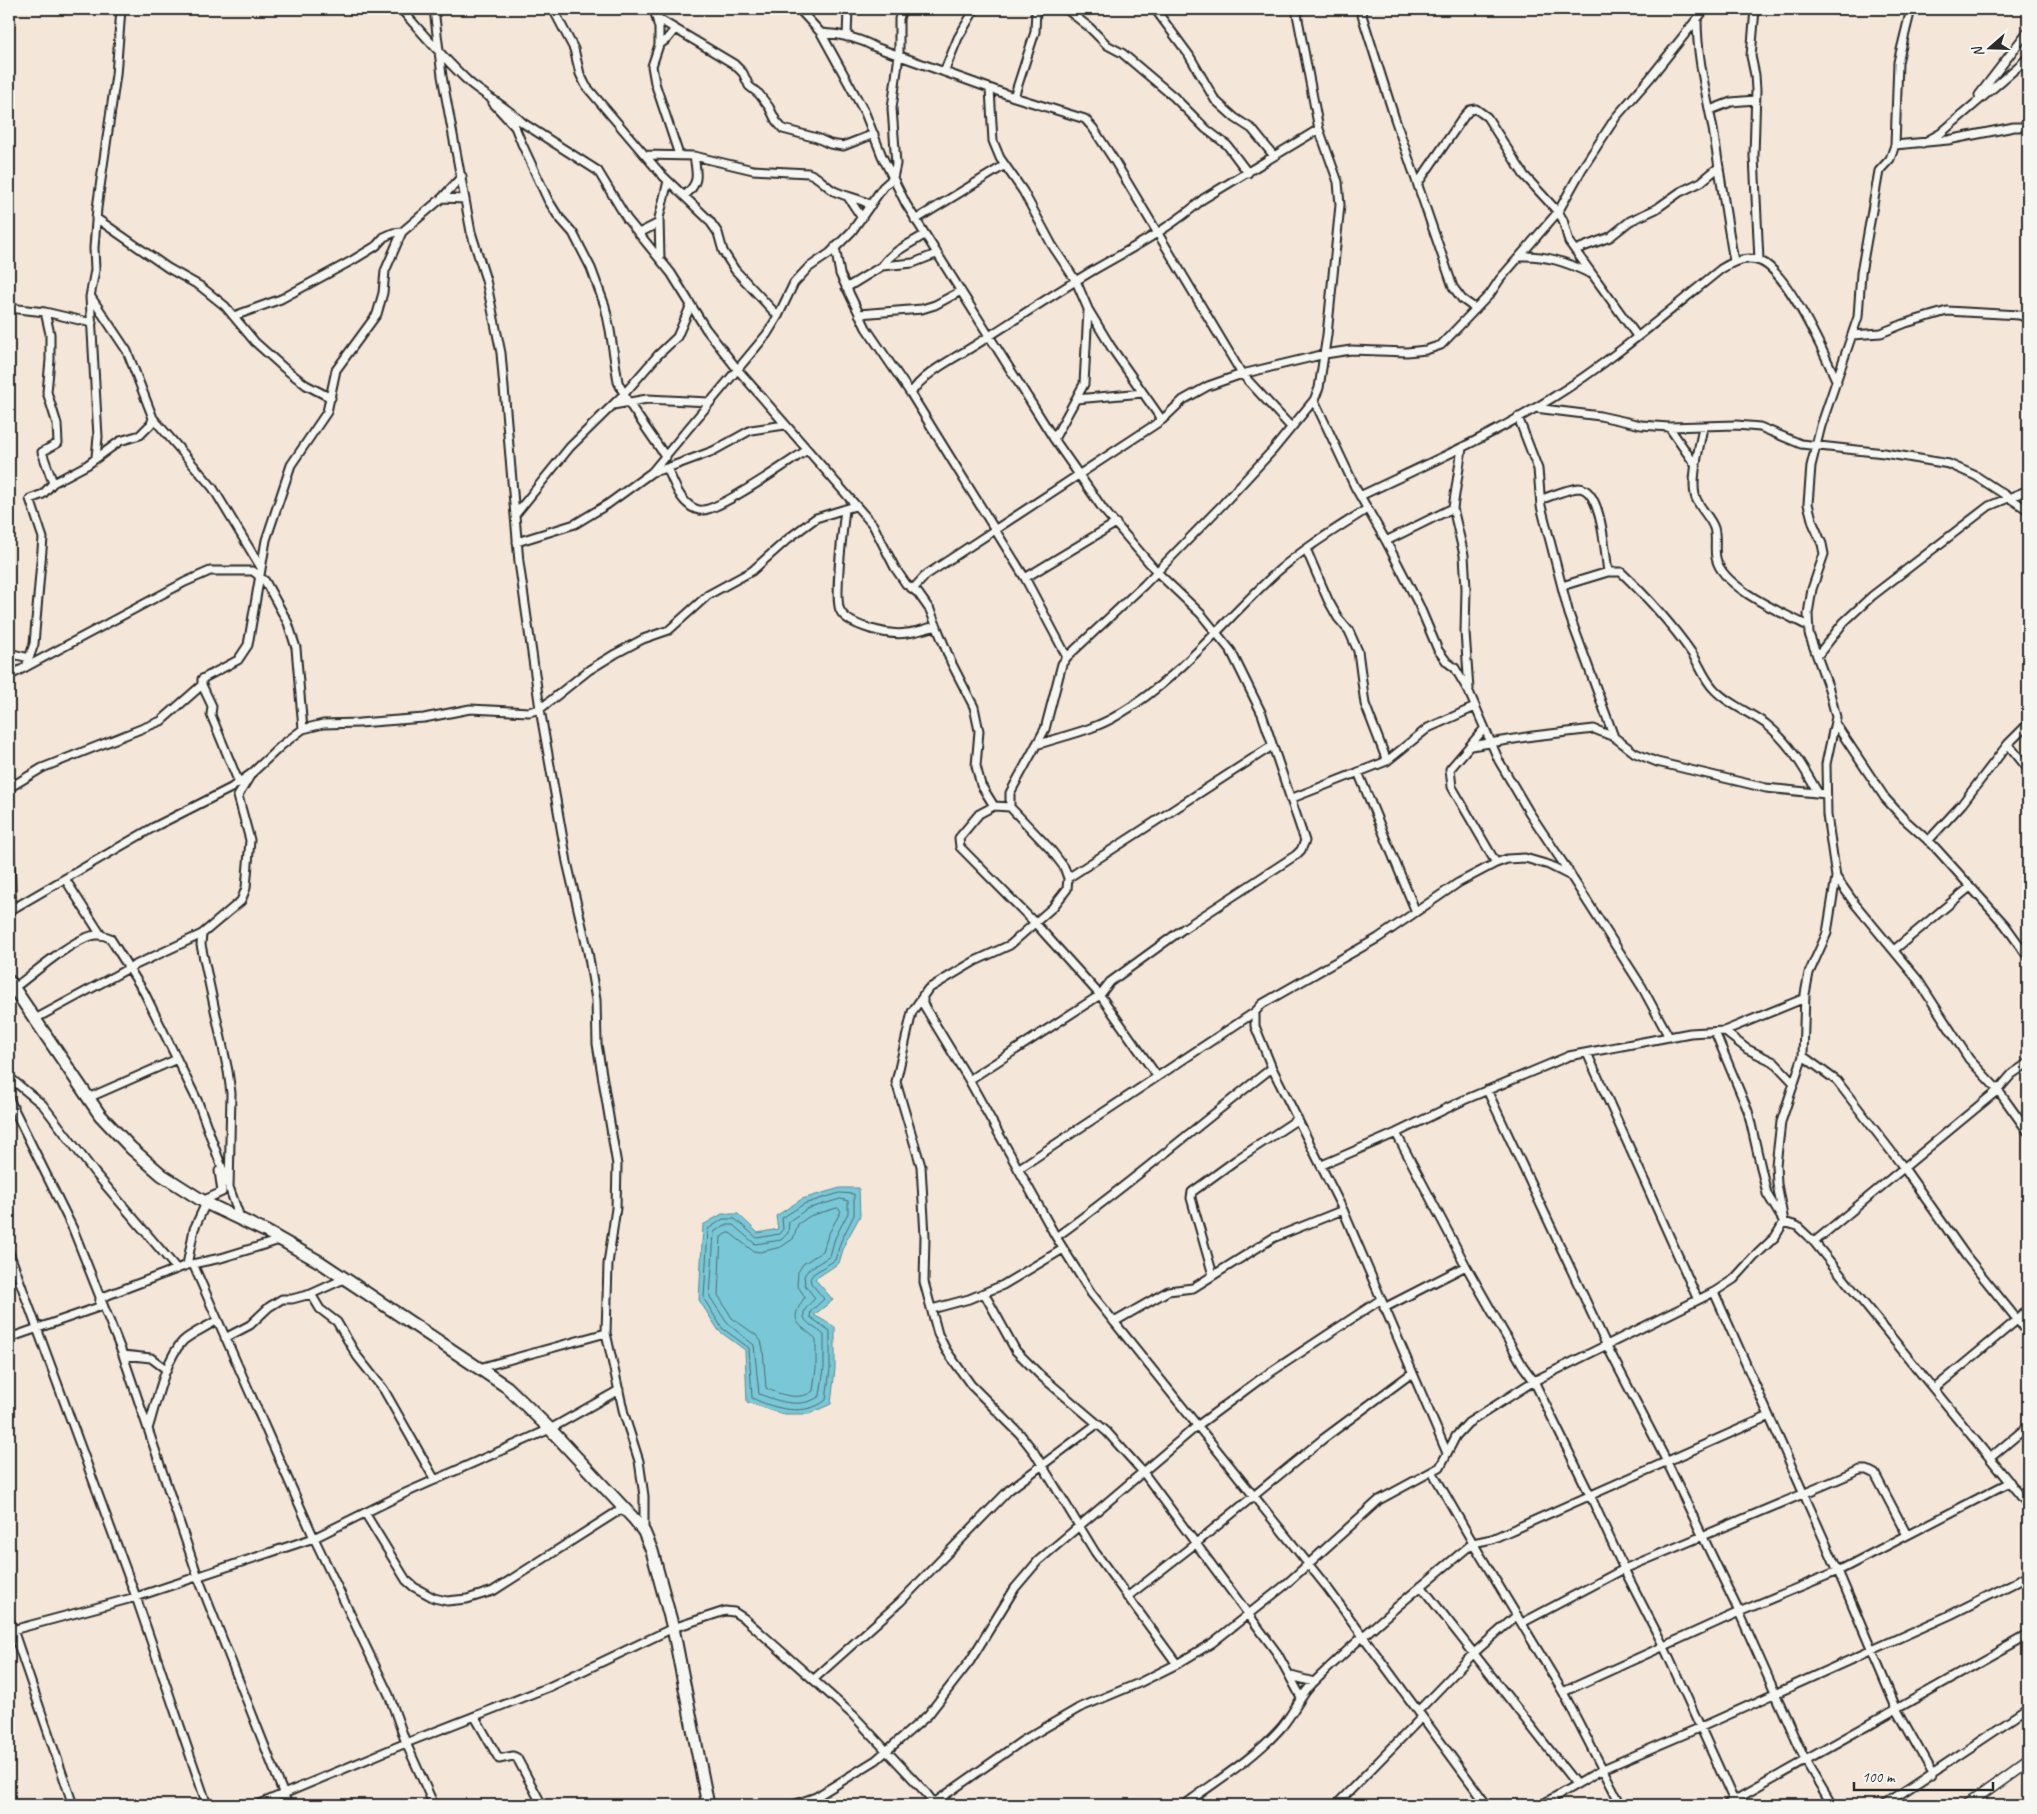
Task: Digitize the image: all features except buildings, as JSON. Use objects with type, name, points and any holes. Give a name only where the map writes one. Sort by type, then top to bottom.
[{"type":"main road","points":[[10,988],[34,1019],[100,1115],[131,1148],[162,1175],[204,1202],[320,1262],[507,1387],[550,1429],[624,1508],[644,1532],[652,1551],[673,1628],[708,1805]]},
{"type":"street","points":[[96,456],[98,437],[90,296],[95,270],[96,218],[116,75],[121,9]]},
{"type":"street","points":[[401,9],[471,84],[530,128],[598,171],[627,219],[671,273],[706,329],[738,370],[872,525],[895,568],[906,584],[913,589],[930,610],[951,662],[974,707],[979,730],[976,766],[981,785],[994,806]]},
{"type":"street","points":[[434,9],[439,51],[471,232],[486,280],[500,353],[517,542],[540,708],[566,853],[594,991],[597,1044],[617,1164],[616,1208],[608,1264],[606,1332],[624,1414],[639,1461],[644,1496],[644,1532]]},
{"type":"street","points":[[552,9],[574,48],[580,74],[586,86],[668,181],[709,220],[718,233],[723,251],[735,270],[778,316]]},
{"type":"street","points":[[654,9],[657,18],[659,45],[652,66],[655,83],[679,155]]},
{"type":"street","points":[[799,9],[821,33],[865,113],[893,178],[915,220],[1054,440],[1116,524],[1157,572],[1201,614],[1231,651],[1262,714],[1305,841],[1301,850],[1183,929],[1110,982],[1100,995],[970,1080]]},
{"type":"street","points":[[848,9],[848,37]]},
{"type":"street","points":[[517,542],[575,524],[608,504],[652,472],[666,457],[691,422],[738,370],[778,316],[794,283],[808,268],[835,247],[862,218],[893,178],[896,164],[892,108],[898,55],[899,19],[902,9]]},
{"type":"street","points":[[944,72],[958,38],[974,9]]},
{"type":"street","points":[[1014,97],[1035,32],[1036,9]]},
{"type":"street","points":[[1066,9],[1089,27],[1107,45],[1122,52],[1174,97],[1206,129],[1227,145],[1248,173]]},
{"type":"street","points":[[1155,9],[1189,55],[1215,100],[1235,118],[1252,129],[1274,156]]},
{"type":"street","points":[[1177,1664],[1127,1597],[1079,1526],[1073,1513],[1034,1452],[1020,1434],[970,1385],[946,1350],[938,1334],[924,1282],[924,1211],[921,1166],[896,1082],[912,1012],[928,989],[975,961],[1010,945],[1053,907],[1067,889],[1068,878],[1064,867],[1051,850],[1010,806],[1010,793],[1045,729],[1062,664],[1067,657],[1157,572],[1222,505],[1314,400],[1319,388],[1340,205],[1338,182],[1318,128],[1296,9]]},
{"type":"street","points":[[1360,9],[1394,119],[1453,287],[1462,299],[1476,310]]},
{"type":"street","points":[[913,589],[926,575],[1080,475],[1162,420],[1183,400],[1208,386],[1242,374],[1324,354],[1351,350],[1390,352],[1426,350],[1441,345],[1476,310],[1558,212],[1582,169],[1616,117],[1705,9]]},
{"type":"street","points":[[1756,9],[1751,56],[1755,75],[1754,156],[1758,260]]},
{"type":"street","points":[[257,1805],[406,1743],[549,1687],[673,1628],[726,1612],[734,1612],[745,1619],[853,1715],[927,1794],[933,1805],[1022,1740],[1079,1708],[1139,1683],[1177,1664],[1212,1643],[1248,1616],[1309,1564],[1379,1500],[1440,1467],[1456,1436],[1468,1423],[1534,1381],[1714,1292],[1734,1279],[1774,1237],[1784,1222],[1777,1184],[1776,1165],[1781,1122],[1803,1056],[1805,998],[1809,973],[1827,933],[1836,877],[1827,815],[1826,764],[1836,717],[1808,626],[1812,589],[1824,554],[1808,504],[1811,466],[1815,445],[1858,316],[1861,272],[1879,171],[1890,159],[1895,145],[1898,62],[1911,9]]},
{"type":"street","points":[[657,18],[734,64],[743,73],[749,86],[759,94],[769,107],[776,121],[783,129],[817,138],[830,144],[843,146],[874,134]]},
{"type":"street","points":[[1697,18],[1703,85],[1710,110],[1734,261]]},
{"type":"street","points":[[659,45],[675,29]]},
{"type":"street","points":[[1970,108],[2028,31]]},
{"type":"street","points":[[821,33],[865,41],[990,89],[1084,119],[1093,128],[1114,160],[1242,374],[1291,427]]},
{"type":"street","points":[[1923,144],[1941,133],[2028,58]]},
{"type":"street","points":[[990,89],[993,141],[1005,165],[1023,192],[1052,245],[1076,281],[1088,309],[1162,420]]},
{"type":"street","points":[[487,96],[515,127]]},
{"type":"street","points":[[1710,110],[1731,102],[1755,100]]},
{"type":"street","points":[[1418,183],[1465,116],[1470,110],[1476,109],[1487,117],[1524,174],[1558,212],[1569,242],[1576,250],[1589,273],[1637,336]]},
{"type":"street","points":[[513,114],[515,127],[548,200],[558,216],[573,233],[591,268],[610,330],[618,382],[628,402],[666,457]]},
{"type":"street","points":[[1895,145],[1923,144],[2014,127],[2028,127]]},
{"type":"street","points":[[911,394],[914,386],[1038,303],[1157,232],[1190,211],[1204,199],[1318,128]]},
{"type":"street","points":[[645,155],[694,156],[753,170],[808,173],[816,175],[834,191],[860,199],[871,205]]},
{"type":"street","points":[[684,196],[693,188],[698,177],[694,156]]},
{"type":"street","points":[[915,220],[1005,165]]},
{"type":"street","points":[[1576,250],[1610,237],[1630,220],[1666,203],[1680,192],[1701,182],[1719,167]]},
{"type":"street","points":[[239,783],[211,715],[212,706],[202,685],[202,680],[238,660],[248,645],[258,575],[266,540],[291,465],[327,412],[336,370],[377,314],[383,293],[385,271],[402,232],[442,198],[462,176]]},
{"type":"street","points":[[660,260],[659,223],[668,181]]},
{"type":"street","points":[[848,196],[862,218]]},
{"type":"street","points":[[442,198],[465,199]]},
{"type":"street","points":[[96,218],[168,268],[200,286],[225,306],[255,342],[284,368],[306,385],[331,398]]},
{"type":"street","points":[[639,233],[659,223]]},
{"type":"street","points":[[234,316],[280,299],[353,260],[376,246],[384,237],[402,232]]},
{"type":"street","points":[[882,266],[885,261],[924,235]]},
{"type":"street","points":[[835,247],[840,274],[866,328],[911,394],[1025,578],[1067,657]]},
{"type":"street","points":[[846,288],[882,266],[913,262],[936,254]]},
{"type":"street","points":[[1520,256],[1536,255],[1556,259],[1589,273]]},
{"type":"street","points":[[1360,496],[1462,448],[1535,408],[1597,367],[1721,269],[1734,261],[1758,260],[1770,265],[1795,298],[1824,351],[1837,382]]},
{"type":"street","points":[[859,314],[922,309],[935,305],[961,291]]},
{"type":"street","points":[[90,296],[127,351],[153,418],[214,488],[260,566]]},
{"type":"street","points":[[515,515],[570,446],[624,394],[658,354],[677,337],[691,305]]},
{"type":"street","points":[[9,308],[45,312],[92,323]]},
{"type":"street","points":[[1054,440],[1084,381],[1088,309]]},
{"type":"street","points":[[1852,335],[1881,333],[1913,320],[1947,311],[2019,315],[2028,318]]},
{"type":"street","points":[[45,312],[50,334],[47,392],[57,424],[58,443],[42,452],[53,483]]},
{"type":"street","points":[[1076,399],[1143,393]]},
{"type":"street","points":[[613,405],[628,402],[664,400],[709,402]]},
{"type":"street","points":[[1314,400],[1360,496],[1386,541],[1418,605],[1438,650],[1447,662],[1455,668],[1469,692],[1490,742],[1529,812],[1560,856],[1642,987],[1669,1037]]},
{"type":"street","points":[[1535,408],[1600,416],[1641,425],[1669,427],[1736,425],[1760,427],[1801,444],[1884,453],[1949,464],[1976,476],[2010,496],[2028,510]]},
{"type":"street","points":[[1518,417],[1538,469],[1545,523],[1569,614],[1614,737]]},
{"type":"street","points":[[26,666],[34,644],[43,538],[30,499],[43,494],[53,483],[87,465],[96,456],[120,441],[140,434],[151,424],[153,418]]},
{"type":"street","points":[[652,472],[713,451],[751,430],[785,424]]},
{"type":"street","points":[[1669,427],[1696,466]]},
{"type":"street","points":[[1703,427],[1696,466],[1695,496],[1714,528],[1716,558],[1724,576],[1736,586],[1772,608],[1808,626]]},
{"type":"street","points":[[1462,448],[1454,508],[1464,555],[1466,588],[1464,632],[1469,692]]},
{"type":"street","points":[[667,468],[680,494],[689,506],[701,511],[713,508],[731,498],[807,450]]},
{"type":"street","points":[[1542,499],[1578,488],[1586,490],[1592,496],[1600,519],[1608,572]]},
{"type":"street","points":[[1818,655],[1844,622],[1872,596],[1989,506],[2028,490]]},
{"type":"street","points":[[9,834],[10,910],[154,828],[231,788],[252,773],[282,744],[303,730],[323,724],[359,724],[424,718],[470,709],[529,712],[540,708],[589,670],[615,654],[643,639],[669,630],[708,595],[752,571],[789,538],[816,518],[855,506]]},
{"type":"street","points":[[1386,541],[1454,508]]},
{"type":"street","points":[[1036,745],[1118,716],[1156,689],[1276,573],[1306,549],[1367,509]]},
{"type":"street","points":[[845,510],[838,586],[839,608],[846,619],[892,633],[905,634],[937,626]]},
{"type":"street","points":[[1025,578],[1116,524]]},
{"type":"street","points":[[1306,549],[1328,600],[1338,618],[1349,631],[1358,651],[1365,704],[1387,761]]},
{"type":"street","points":[[9,676],[185,582],[210,571],[252,571],[265,582],[288,623],[296,648],[303,730]]},
{"type":"street","points":[[1562,586],[1608,572],[1621,572],[1654,604],[1693,654],[1705,678],[1714,690],[1768,726],[1785,742],[1818,793]]},
{"type":"street","points":[[9,652],[29,658]]},
{"type":"street","points":[[9,788],[42,768],[161,721],[202,685]]},
{"type":"street","points":[[1290,799],[1387,761],[1428,728],[1475,707]]},
{"type":"street","points":[[1835,723],[1885,798],[1904,819],[1928,840],[2005,925],[2028,957]]},
{"type":"street","points":[[1928,840],[1962,804],[2008,744],[2028,724]]},
{"type":"street","points":[[1484,728],[1450,770],[1452,787],[1496,864]]},
{"type":"street","points":[[1471,746],[1594,729],[1614,737],[1635,752],[1657,762],[1766,788],[1826,794]]},
{"type":"street","points":[[2008,744],[2028,769]]},
{"type":"street","points":[[1068,878],[1272,746]]},
{"type":"street","points":[[1358,772],[1416,912]]},
{"type":"street","points":[[34,1019],[129,968],[202,934],[241,901],[246,888],[250,840],[238,796],[252,773]]},
{"type":"street","points":[[1010,806],[994,806],[979,814],[959,838],[960,847],[1035,923],[1100,995],[1157,1076]]},
{"type":"street","points":[[1018,1168],[1254,1012],[1262,1004],[1378,938],[1458,883],[1507,859],[1525,858],[1549,865],[1571,876]]},
{"type":"street","points":[[1836,877],[1855,904],[1918,980],[1969,1059],[1998,1090],[2028,1132]]},
{"type":"street","points":[[66,879],[101,934],[110,938],[144,992],[198,1102],[241,1220]]},
{"type":"street","points":[[1894,950],[1970,887]]},
{"type":"street","points":[[10,988],[70,946],[90,936],[101,934]]},
{"type":"street","points":[[202,934],[203,957],[231,1093],[229,1129],[230,1189]]},
{"type":"street","points":[[923,995],[923,1004],[970,1080],[1056,1237],[1091,1293],[1309,1564],[1487,1805]]},
{"type":"street","points":[[1322,1165],[1488,1090],[1569,1056],[1669,1037],[1724,1031],[1805,998]]},
{"type":"street","points":[[1254,1012],[1256,1026],[1272,1068],[1343,1210],[1446,1454]]},
{"type":"street","points":[[1724,1031],[1746,1049],[1774,1062],[1794,1083]]},
{"type":"street","points":[[1715,1032],[1748,1111],[1766,1194],[1784,1222],[1797,1226],[1814,1242],[2028,1505]]},
{"type":"street","points":[[1587,1053],[1698,1300]]},
{"type":"street","points":[[1803,1056],[1837,1081],[1904,1168],[1966,1256],[2028,1333]]},
{"type":"street","points":[[88,1098],[177,1059]]},
{"type":"street","points":[[1814,1242],[1998,1090],[2012,1074],[2028,1063]]},
{"type":"street","points":[[1056,1237],[1111,1197],[1272,1068]]},
{"type":"street","points":[[9,1076],[43,1105],[89,1165],[177,1269]]},
{"type":"street","points":[[1488,1090],[1606,1344],[1667,1462],[1740,1612],[1805,1760],[1832,1805]]},
{"type":"street","points":[[9,1099],[73,1229],[124,1355],[198,1577],[288,1805]]},
{"type":"street","points":[[1213,1275],[1191,1198],[1192,1192],[1298,1119]]},
{"type":"street","points":[[1396,1133],[1466,1266],[1523,1366],[1534,1381],[1590,1495],[1624,1570],[1664,1647],[1699,1728],[1734,1801]]},
{"type":"street","points":[[217,1158],[222,1192],[204,1202],[194,1229],[190,1265],[217,1320],[314,1538],[389,1695],[406,1743],[434,1805]]},
{"type":"street","points":[[1114,1322],[1168,1290],[1193,1288],[1273,1238],[1343,1210]]},
{"type":"street","points":[[100,1298],[177,1269],[280,1240]]},
{"type":"street","points":[[932,1309],[969,1299],[1004,1285],[1063,1249]]},
{"type":"street","points":[[9,1252],[136,1597],[207,1805]]},
{"type":"street","points":[[1384,1308],[1466,1266]]},
{"type":"street","points":[[225,1338],[250,1325],[282,1299],[292,1299],[311,1294],[344,1278]]},
{"type":"street","points":[[1714,1292],[1838,1571],[1896,1710],[1933,1774]]},
{"type":"street","points":[[984,1293],[1016,1351],[1040,1375],[1107,1432],[1143,1472],[1291,1676],[1302,1697]]},
{"type":"street","points":[[311,1294],[320,1309],[337,1322],[357,1356],[384,1390],[435,1480]]},
{"type":"street","points":[[9,1338],[99,1307],[100,1298]]},
{"type":"street","points":[[793,1805],[816,1797],[842,1782],[888,1751],[928,1715],[975,1654],[1015,1588],[1038,1561],[1197,1426],[1259,1380],[1380,1300]]},
{"type":"street","points":[[1934,1389],[2017,1320],[2028,1308]]},
{"type":"street","points":[[148,1429],[167,1370],[184,1341],[217,1320]]},
{"type":"street","points":[[479,1368],[606,1332]]},
{"type":"street","points":[[124,1355],[151,1358],[167,1370]]},
{"type":"street","points":[[1127,1597],[1323,1439],[1412,1373]]},
{"type":"street","points":[[11,1630],[136,1597],[314,1538],[435,1480],[550,1429],[619,1390]]},
{"type":"street","points":[[1184,1805],[1259,1749],[1280,1729],[1314,1682],[1362,1636],[1473,1543],[1492,1539],[1769,1416]]},
{"type":"street","points":[[814,1679],[900,1602],[1009,1490],[1097,1424]]},
{"type":"street","points":[[1990,1458],[2028,1426]]},
{"type":"street","points":[[1522,1623],[1624,1570],[1860,1470],[1867,1470],[1875,1474],[1907,1535]]},
{"type":"street","points":[[1433,1472],[1473,1543],[1563,1692],[1621,1805]]},
{"type":"street","points":[[1563,1692],[1740,1612],[1838,1571],[2010,1482]]},
{"type":"street","points":[[365,1513],[406,1580],[414,1587],[434,1598],[447,1601],[468,1599],[493,1591],[624,1508]]},
{"type":"street","points":[[1541,1805],[1602,1769],[1699,1728],[1950,1615],[2028,1576]]},
{"type":"street","points":[[1421,1586],[1576,1784]]},
{"type":"street","points":[[1336,1805],[1474,1653],[1517,1615]]},
{"type":"street","points":[[9,1618],[11,1630],[73,1805]]},
{"type":"street","points":[[1726,1805],[2028,1635]]},
{"type":"street","points":[[1291,1676],[1314,1682]]},
{"type":"street","points":[[1884,1805],[2028,1709]]},
{"type":"street","points":[[476,1717],[499,1759],[513,1756],[517,1758],[542,1805]]},
{"type":"street","points":[[1968,1805],[2028,1762]]},
{"type":"water","points":[[840,1188],[859,1188],[860,1216],[845,1243],[839,1263],[815,1279],[833,1300],[814,1315],[835,1327],[835,1369],[831,1404],[809,1414],[782,1414],[747,1402],[745,1350],[719,1331],[699,1300],[703,1225],[722,1214],[738,1214],[758,1233],[778,1229],[776,1216],[802,1199]]}]
